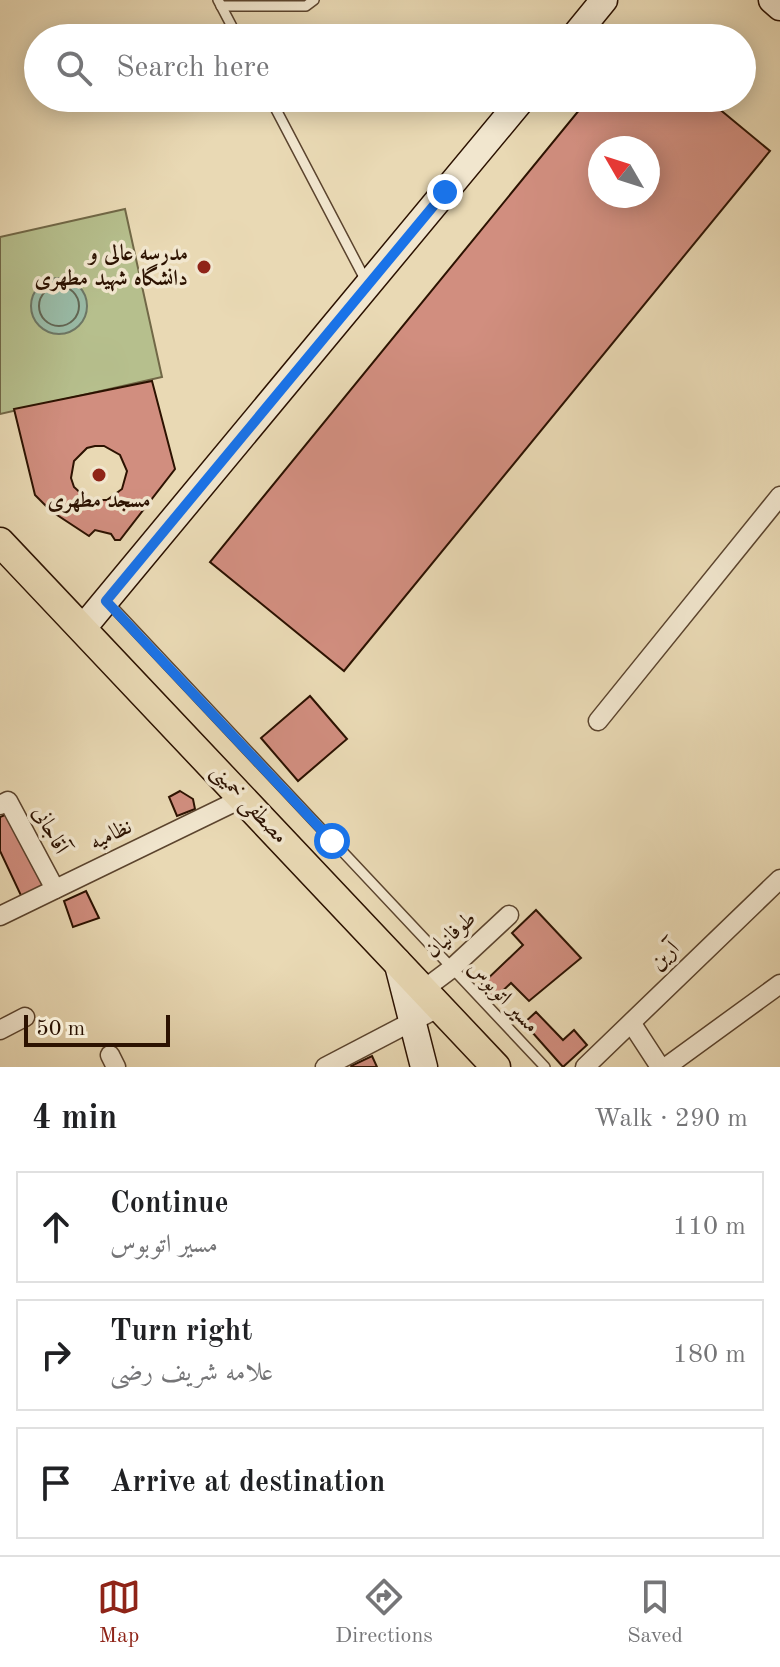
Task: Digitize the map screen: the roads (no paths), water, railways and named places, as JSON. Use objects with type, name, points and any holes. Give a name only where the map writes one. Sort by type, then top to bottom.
[{"type":"main road","points":[[584,24],[604,0]]},
{"type":"main road","points":[[772,0],[780,7]]},
{"type":"main road","points":[[83,628],[511,112]]},
{"type":"main road","name":"مصطفی خمینی","points":[[2,547],[83,628],[496,1067]]},
{"type":"main road","points":[[397,961],[424,1067]]},
{"type":"street","points":[[598,721],[780,496]]},
{"type":"street","name":"نظامیه","points":[[0,916],[243,798]]},
{"type":"street","name":"آقاجانی","points":[[0,805],[8,801],[55,889]]},
{"type":"street","name":"آرین","points":[[585,1067],[632,1024],[689,964],[777,887]]},
{"type":"street","name":"طوفانیان","points":[[325,1067],[412,1022],[451,969],[509,915]]},
{"type":"street","points":[[632,1024],[663,1067],[780,984]]},
{"type":"street","points":[[0,1030],[25,1017]]},
{"type":"lane","points":[[231,24],[220,3],[306,6],[314,0]]},
{"type":"lane","points":[[277,112],[368,285]]},
{"type":"lane","name":"مسیر اتوبوس","points":[[106,601],[545,1067]]},
{"type":"water","points":[[59,278],[79,286],[87,306],[79,326],[59,334],[39,326],[31,306],[39,286]]},
{"type":"place","name":"مدرسه عالی و دانشگاه شهید مطهری","points":[[204,267]]},
{"type":"place","name":"مسجد مطهری","points":[[99,475]]}]
